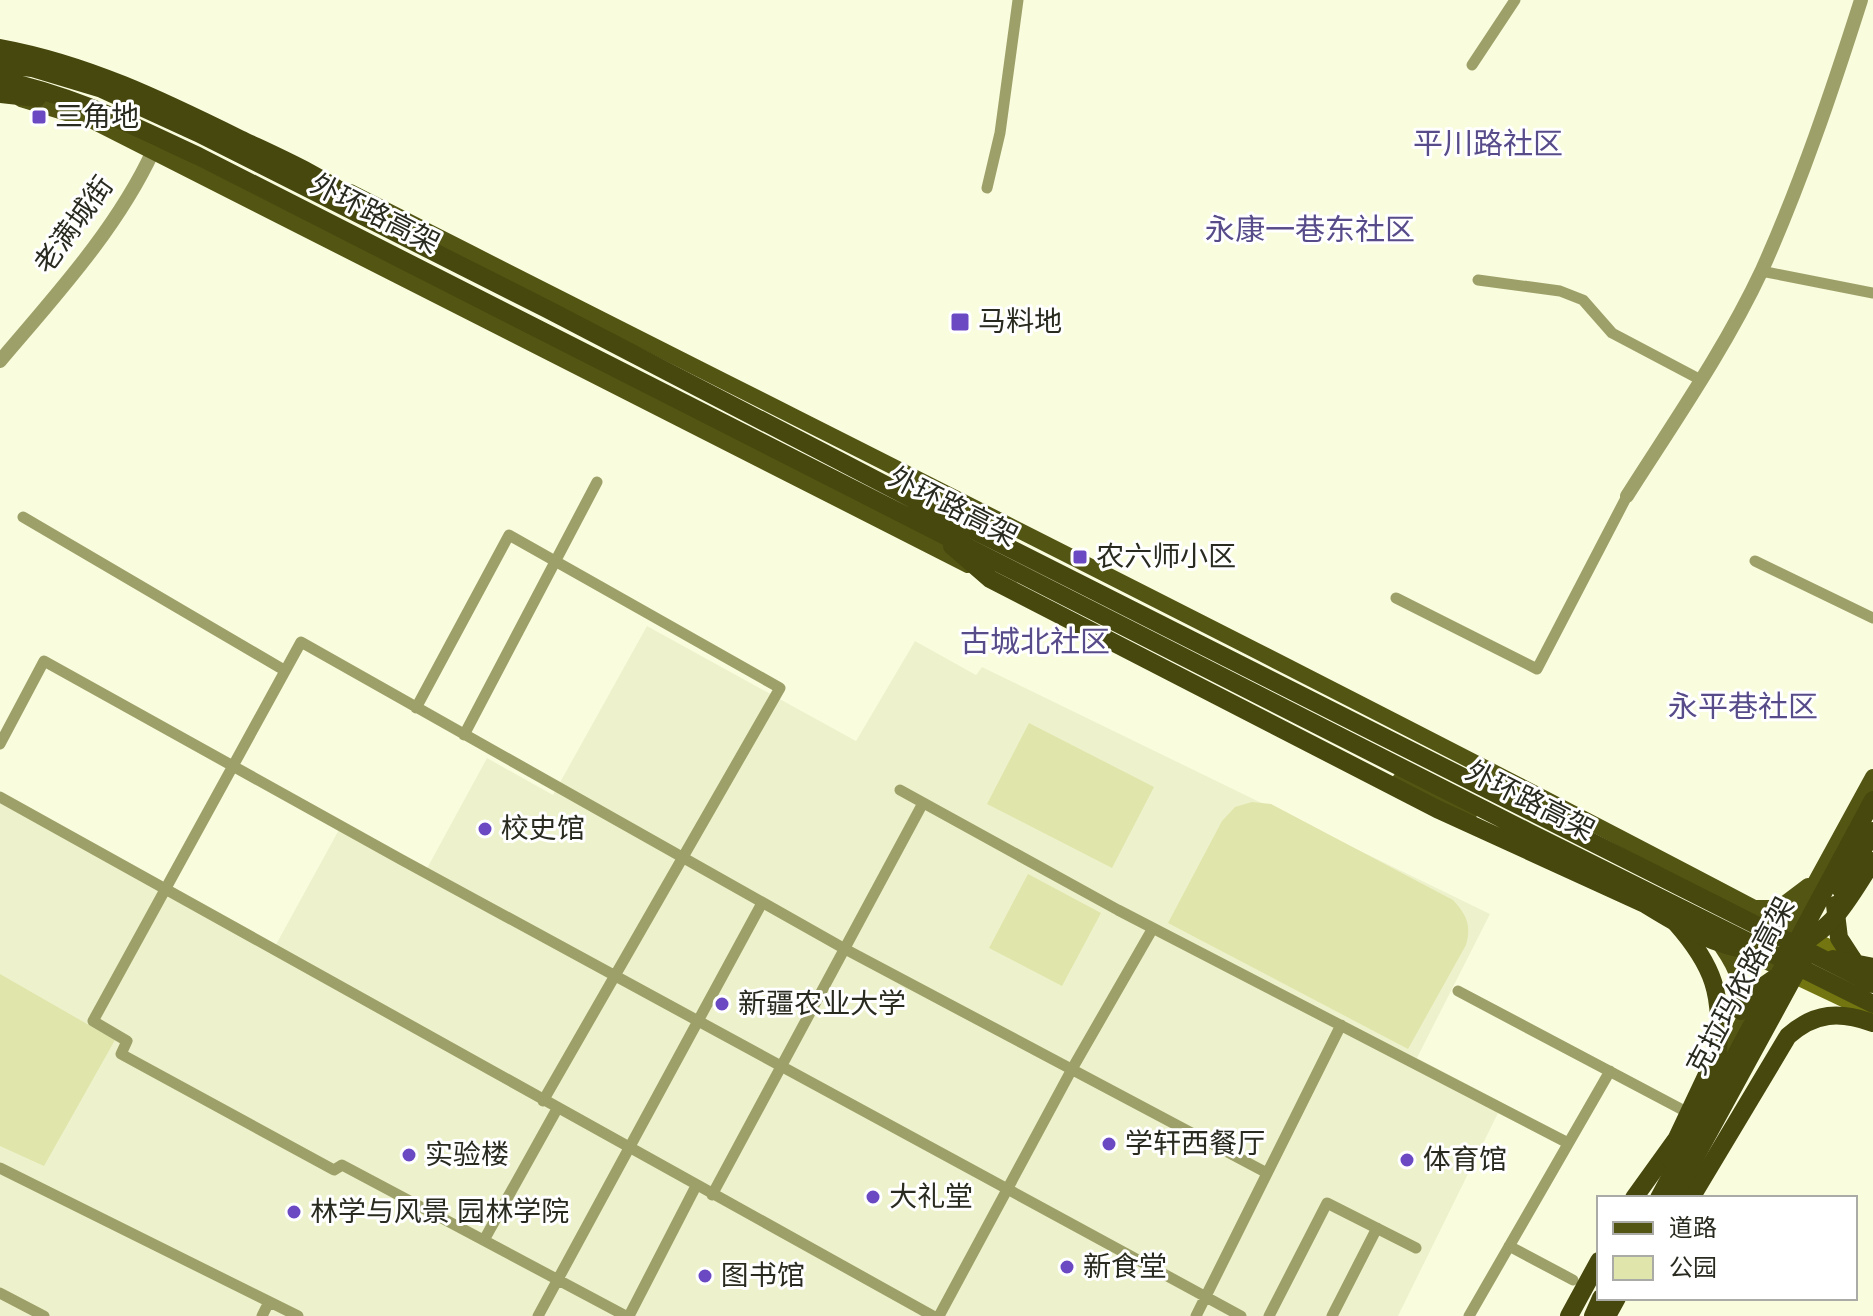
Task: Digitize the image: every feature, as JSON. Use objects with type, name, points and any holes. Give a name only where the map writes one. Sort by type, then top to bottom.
[{"type":"highway","points":[[0,50],[78,66],[137,89],[332,186],[405,238]]},
{"type":"highway","name":"外环路高架","points":[[0,64],[32,68],[102,89],[405,238],[928,507],[1873,984]]},
{"type":"highway","name":"外环路高架","points":[[0,80],[55,92],[198,156],[1514,825],[1873,1004]]},
{"type":"highway","points":[[0,94],[86,104]]},
{"type":"highway","points":[[930,527],[990,579],[1340,761],[1645,904],[1676,923],[1731,948],[1783,950],[1812,940],[1833,921],[1873,861]]},
{"type":"highway","name":"克拉玛依路高架","points":[[1654,1196],[1873,800]]},
{"type":"highway","name":"克拉玛依路高架","points":[[1673,1196],[1873,833]]},
{"type":"highway","points":[[1835,905],[1839,938],[1852,958]]},
{"type":"highway","points":[[1676,923],[1700,950],[1715,981],[1721,1016],[1718,1051]]},
{"type":"highway","points":[[1654,1196],[1718,1051],[1752,994],[1770,980],[1808,962],[1826,958],[1873,968]]},
{"type":"highway","points":[[1692,1196],[1788,1036],[1805,1021],[1829,1014],[1853,1016],[1873,1023]]},
{"type":"highway","points":[[1635,1196],[1701,1107]]},
{"type":"highway","points":[[1569,1316],[1597,1265]]},
{"type":"main road","points":[[0,50],[98,80],[287,160],[936,491],[1184,611],[1873,968]]},
{"type":"main road","points":[[0,94],[93,121],[911,535],[1224,701],[1316,738],[1873,1013]]},
{"type":"main road","points":[[1654,1196],[1790,927],[1873,777]]},
{"type":"main road","points":[[1673,1196],[1797,977],[1873,833]]},
{"type":"main road","points":[[1754,909],[1779,908],[1818,877]]},
{"type":"main road","points":[[1715,936],[1732,960],[1743,989],[1742,1023]]},
{"type":"street","points":[[987,188],[1000,133],[1018,0]]},
{"type":"street","points":[[1472,65],[1502,14],[1515,0]]},
{"type":"street","points":[[1396,598],[1537,669],[1627,496],[1701,380],[1761,271],[1808,156],[1861,0]]},
{"type":"street","name":"老满城街","points":[[0,361],[70,278],[141,177],[153,151]]},
{"type":"street","points":[[1761,271],[1873,293]]},
{"type":"street","points":[[1478,280],[1560,291],[1583,300],[1612,333],[1701,380]]},
{"type":"street","points":[[464,735],[597,482]]},
{"type":"street","points":[[23,517],[284,670]]},
{"type":"street","points":[[416,708],[509,535],[780,688],[618,976],[543,1101]]},
{"type":"street","points":[[1755,561],[1873,618]]},
{"type":"street","points":[[696,1186],[627,1316],[342,1165],[334,1170],[121,1054],[127,1041],[93,1021],[301,642],[845,949],[1267,1173]]},
{"type":"street","points":[[0,744],[44,661],[1241,1316]]},
{"type":"street","points":[[900,790],[1153,928],[1568,1143]]},
{"type":"street","points":[[0,797],[629,1149],[936,1316],[1153,928]]},
{"type":"street","points":[[712,1195],[923,803]]},
{"type":"street","points":[[538,1316],[762,903]]},
{"type":"street","points":[[1458,991],[1681,1109]]},
{"type":"street","points":[[1196,1316],[1341,1025]]},
{"type":"street","points":[[1469,1316],[1610,1071]]},
{"type":"street","points":[[484,1240],[557,1109]]},
{"type":"street","points":[[0,1168],[298,1316]]},
{"type":"street","points":[[1269,1316],[1327,1203],[1416,1248]]},
{"type":"street","points":[[1332,1316],[1377,1228]]},
{"type":"street","points":[[1509,1246],[1573,1280]]},
{"type":"street","points":[[0,1293],[44,1316]]},
{"type":"street","points":[[262,1316],[269,1302]]},
{"type":"shaded area","name":"新疆农业大学","points":[[647,626],[856,741],[915,641],[976,675],[982,667],[1490,914],[1417,1058],[1503,1103],[1398,1316],[0,1316],[0,797],[273,950],[341,826],[425,872],[487,758],[553,795]]},
{"type":"green space","points":[[1029,723],[1154,787],[1112,868],[987,804]]},
{"type":"green space","points":[[1252,802],[1271,804],[1453,900],[1461,910],[1468,926],[1466,945],[1408,1049],[1168,923],[1222,821],[1235,807]]},
{"type":"green space","points":[[1028,874],[1101,913],[1062,986],[989,948]]},
{"type":"green space","points":[[0,974],[115,1040],[44,1166],[0,1146]]},
{"type":"place","name":"三角地","points":[[39,117]]},
{"type":"place","name":"马料地","points":[[960,322]]},
{"type":"place","name":"农六师小区","points":[[1080,557]]},
{"type":"place","name":"校史馆","points":[[485,829]]},
{"type":"place","name":"新疆农业大学","points":[[722,1004]]},
{"type":"place","name":"学轩西餐厅","points":[[1109,1144]]},
{"type":"place","name":"实验楼","points":[[409,1155]]},
{"type":"place","name":"体育馆","points":[[1407,1160]]},
{"type":"place","name":"大礼堂","points":[[873,1197]]},
{"type":"place","name":"林学与风景 园林学院","points":[[294,1212]]},
{"type":"place","name":"新食堂","points":[[1067,1267]]},
{"type":"place","name":"图书馆","points":[[705,1276]]},
{"type":"district","name":"平川路社区","points":[[1488,144]]},
{"type":"district","name":"永康一巷东社区","points":[[1310,230]]},
{"type":"district","name":"古城北社区","points":[[1035,642]]},
{"type":"district","name":"永平巷社区","points":[[1743,707]]}]
